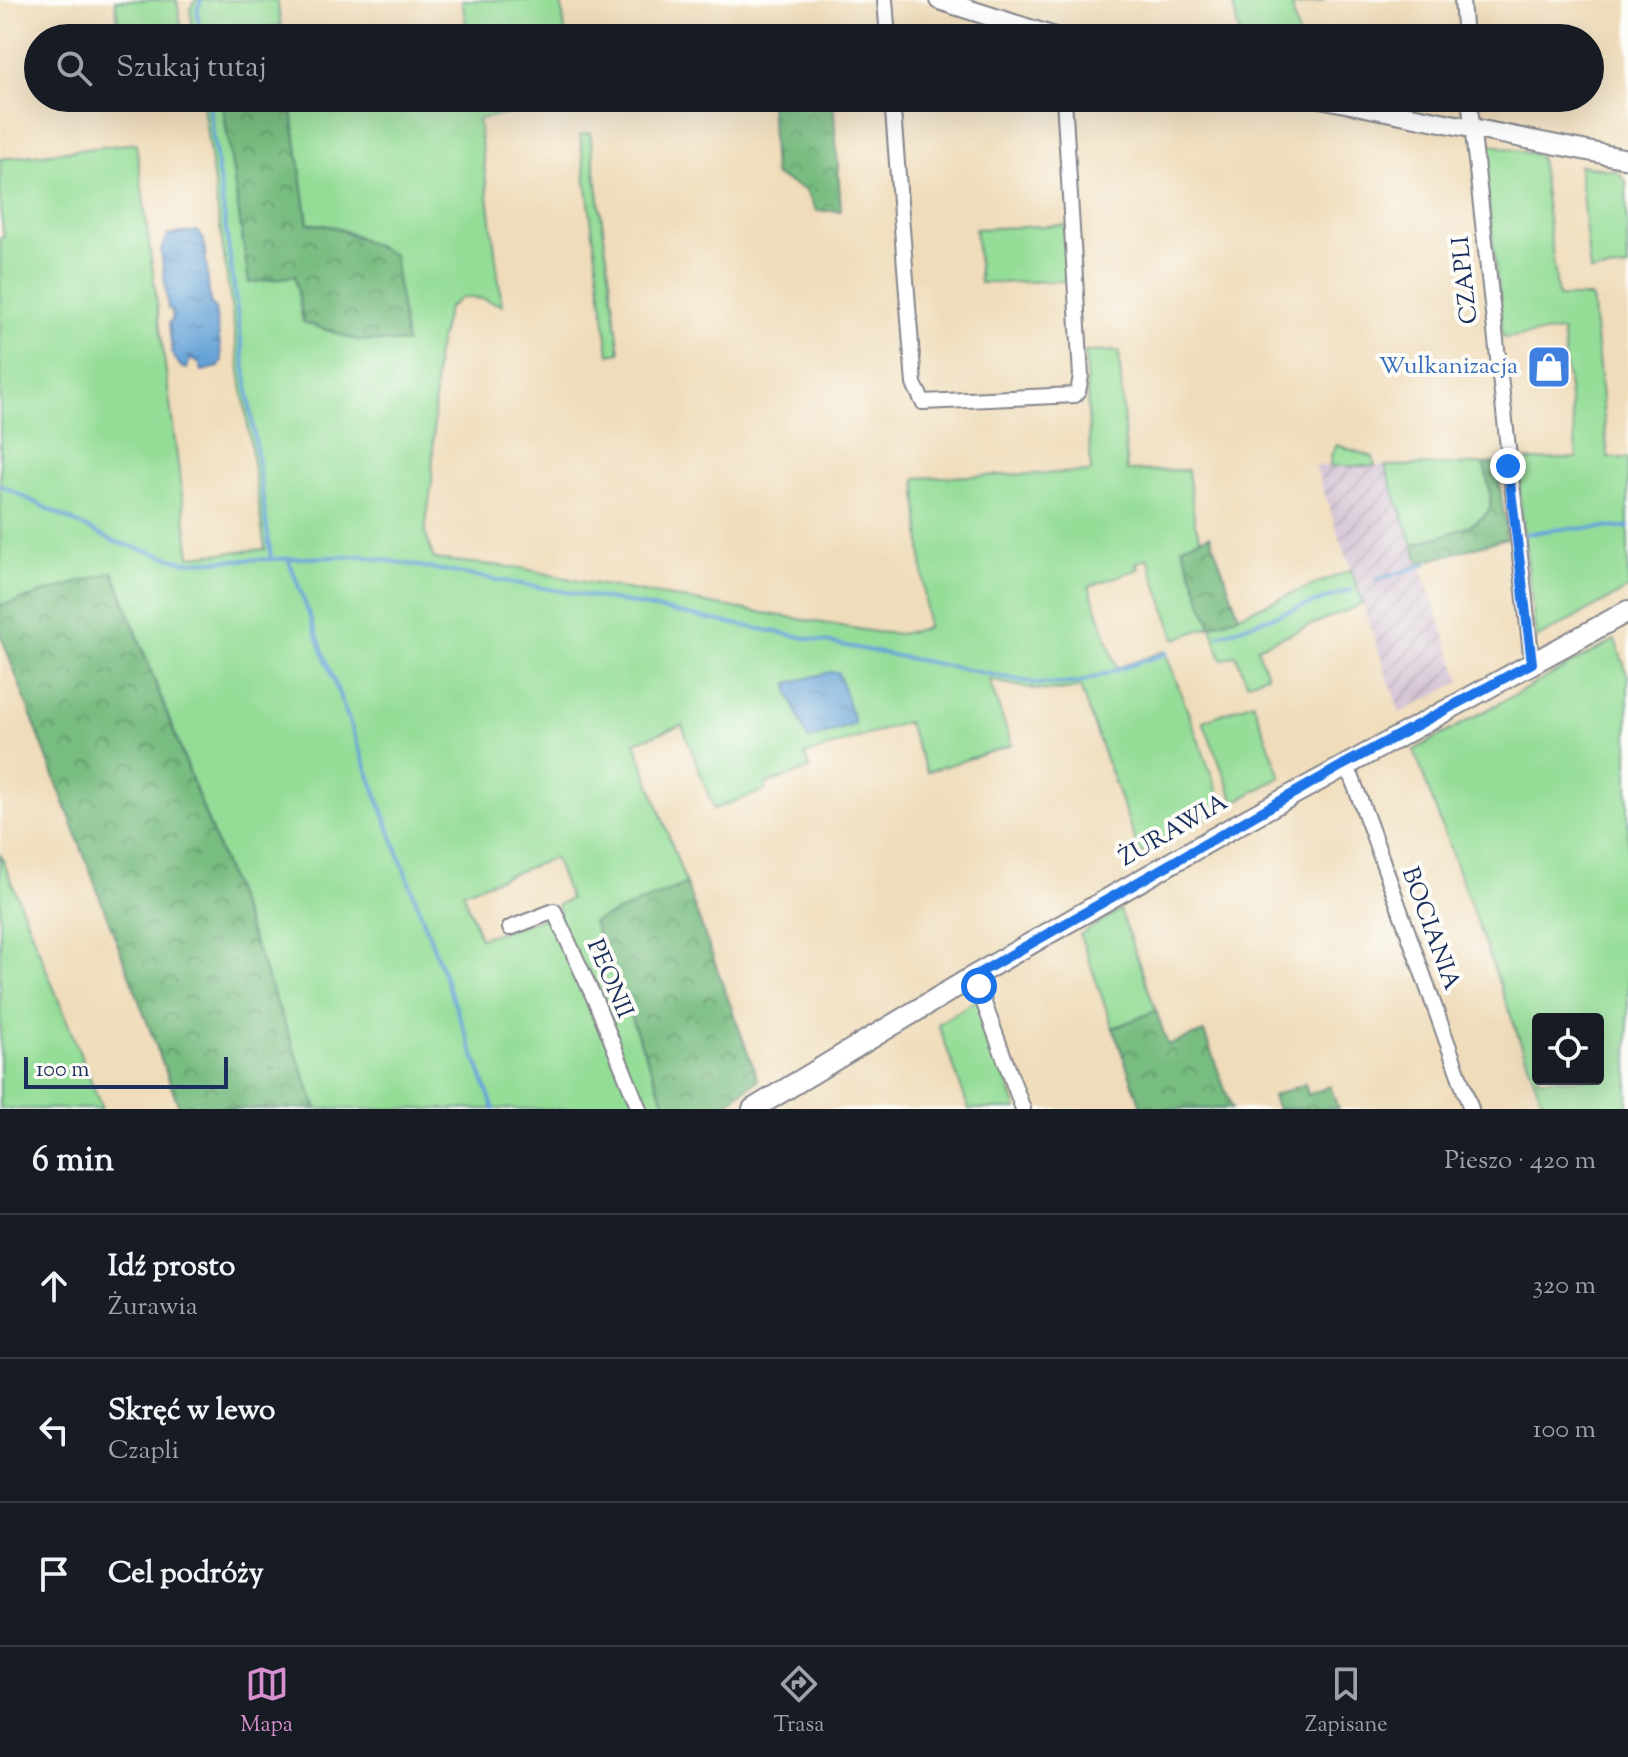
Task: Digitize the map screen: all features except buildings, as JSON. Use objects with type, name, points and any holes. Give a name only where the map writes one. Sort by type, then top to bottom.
[{"type":"main road","name":"ŻURAWIA","points":[[753,1109],[974,976],[1532,655],[1628,611]]},
{"type":"street","points":[[885,0],[887,24]]},
{"type":"street","points":[[939,0],[1014,24]]},
{"type":"street","points":[[1462,0],[1464,24]]},
{"type":"street","points":[[893,112],[914,384],[923,402],[1075,395],[1078,392],[1081,376],[1065,112]]},
{"type":"street","points":[[1393,112],[1628,159]]},
{"type":"street","name":"CZAPLI","points":[[1470,112],[1532,655]]},
{"type":"street","name":"BOCIANIA","points":[[1343,765],[1352,778],[1471,1109]]},
{"type":"street","name":"PEONII","points":[[510,928],[554,911],[596,1002],[639,1109]]},
{"type":"street","points":[[974,976],[1023,1109]]},
{"type":"shaded area","points":[[1315,466],[1385,466],[1461,681],[1400,713]]},
{"type":"green space","points":[[115,0],[177,0],[181,24],[118,24]]},
{"type":"green space","points":[[195,0],[277,0],[281,24],[192,24],[190,9]]},
{"type":"green space","points":[[462,0],[561,0],[564,24],[466,24]]},
{"type":"green space","points":[[1232,0],[1325,0],[1292,7],[1296,24],[1237,24]]},
{"type":"green space","points":[[204,112],[224,112],[249,283],[357,236],[335,227],[308,223],[292,112],[524,112],[478,119],[502,305],[462,297],[448,308],[436,357],[432,481],[425,532],[434,559],[521,568],[579,581],[875,632],[900,634],[927,628],[916,478],[1091,472],[1085,352],[1119,351],[1127,471],[1188,470],[1195,524],[1201,539],[1182,546],[1211,626],[1175,639],[1148,558],[1136,563],[1139,569],[1089,586],[1117,668],[1165,651],[1224,808],[1140,854],[1080,687],[1057,691],[989,680],[1012,745],[927,772],[907,722],[805,755],[810,769],[766,784],[766,790],[714,809],[682,725],[635,742],[686,884],[593,922],[667,1109],[317,1109],[114,573],[0,606],[0,238],[4,237],[0,210],[0,159],[136,143],[190,556],[265,549]],"holes":[[[554,858],[570,899],[557,905],[560,913],[480,938],[463,892]]]},
{"type":"green space","points":[[224,112],[292,112],[308,223],[335,227],[394,255],[406,343],[356,340],[303,322],[295,276],[249,283]]},
{"type":"green space","points":[[771,112],[834,112],[841,211],[817,211],[805,190],[774,175]]},
{"type":"green space","points":[[590,133],[620,352],[609,354],[580,135]]},
{"type":"green space","points":[[1482,142],[1540,156],[1558,297],[1592,297],[1608,458],[1628,458],[1628,589],[1536,639],[1516,461],[1577,458],[1562,331],[1503,338]]},
{"type":"green space","points":[[1579,165],[1617,171],[1626,182],[1628,268],[1590,272]]},
{"type":"green space","points":[[1065,225],[1069,281],[980,283],[975,229]]},
{"type":"green space","points":[[1337,445],[1373,457],[1375,466],[1330,466],[1331,455]]},
{"type":"green space","points":[[1497,463],[1507,538],[1420,563],[1413,545],[1469,526],[1487,514],[1491,497],[1484,464]]},
{"type":"green space","points":[[1484,464],[1491,497],[1487,514],[1469,526],[1413,545],[1385,466]]},
{"type":"green space","points":[[1210,535],[1239,616],[1211,626],[1182,546]]},
{"type":"green space","points":[[1351,570],[1363,604],[1257,647],[1267,675],[1247,683],[1236,655],[1222,660],[1211,626]]},
{"type":"green space","points":[[113,572],[317,1109],[180,1109],[0,633],[0,606]]},
{"type":"green space","points":[[1615,640],[1628,676],[1628,1109],[1545,1109],[1536,1085],[1604,1085],[1604,1013],[1532,1013],[1532,1073],[1414,750]]},
{"type":"green space","points":[[1253,702],[1281,777],[1235,802],[1203,721]]},
{"type":"green space","points":[[0,853],[102,1109],[0,1109]]},
{"type":"green space","points":[[686,884],[758,1080],[719,1109],[667,1109],[593,922]]},
{"type":"green space","points":[[1120,910],[1156,1011],[1113,1028],[1080,935]]},
{"type":"green space","points":[[978,999],[1017,1109],[969,1109],[938,1024]]},
{"type":"green space","points":[[1156,1011],[1168,1045],[1204,1032],[1232,1109],[1142,1109],[1113,1028]]},
{"type":"green space","points":[[1305,1084],[1308,1095],[1330,1086],[1338,1109],[1277,1109],[1272,1096]]},
{"type":"water","points":[[197,231],[204,240],[210,302],[215,308],[222,361],[219,367],[202,371],[199,363],[190,359],[187,369],[181,367],[172,354],[169,323],[172,310],[168,309],[161,250],[168,235]]},
{"type":"water","points":[[838,672],[855,724],[808,740],[789,693],[789,683]]},
{"type":"waterway","points":[[199,24],[197,11],[201,0]]},
{"type":"waterway","points":[[210,112],[271,558]]},
{"type":"waterway","points":[[0,485],[113,541],[185,562],[361,556],[623,602],[1039,684],[1078,683],[1167,653]]},
{"type":"waterway","points":[[1524,534],[1560,529],[1628,527]]},
{"type":"waterway","points":[[288,558],[494,1109]]},
{"type":"waterway","points":[[1377,580],[1426,564]]},
{"type":"waterway","points":[[1219,635],[1351,590]]},
{"type":"place","name":"Wulkanizacja","points":[[1549,367]]},
{"type":"route","points":[[979,986],[974,976],[1343,765],[1532,663],[1508,466]]}]
